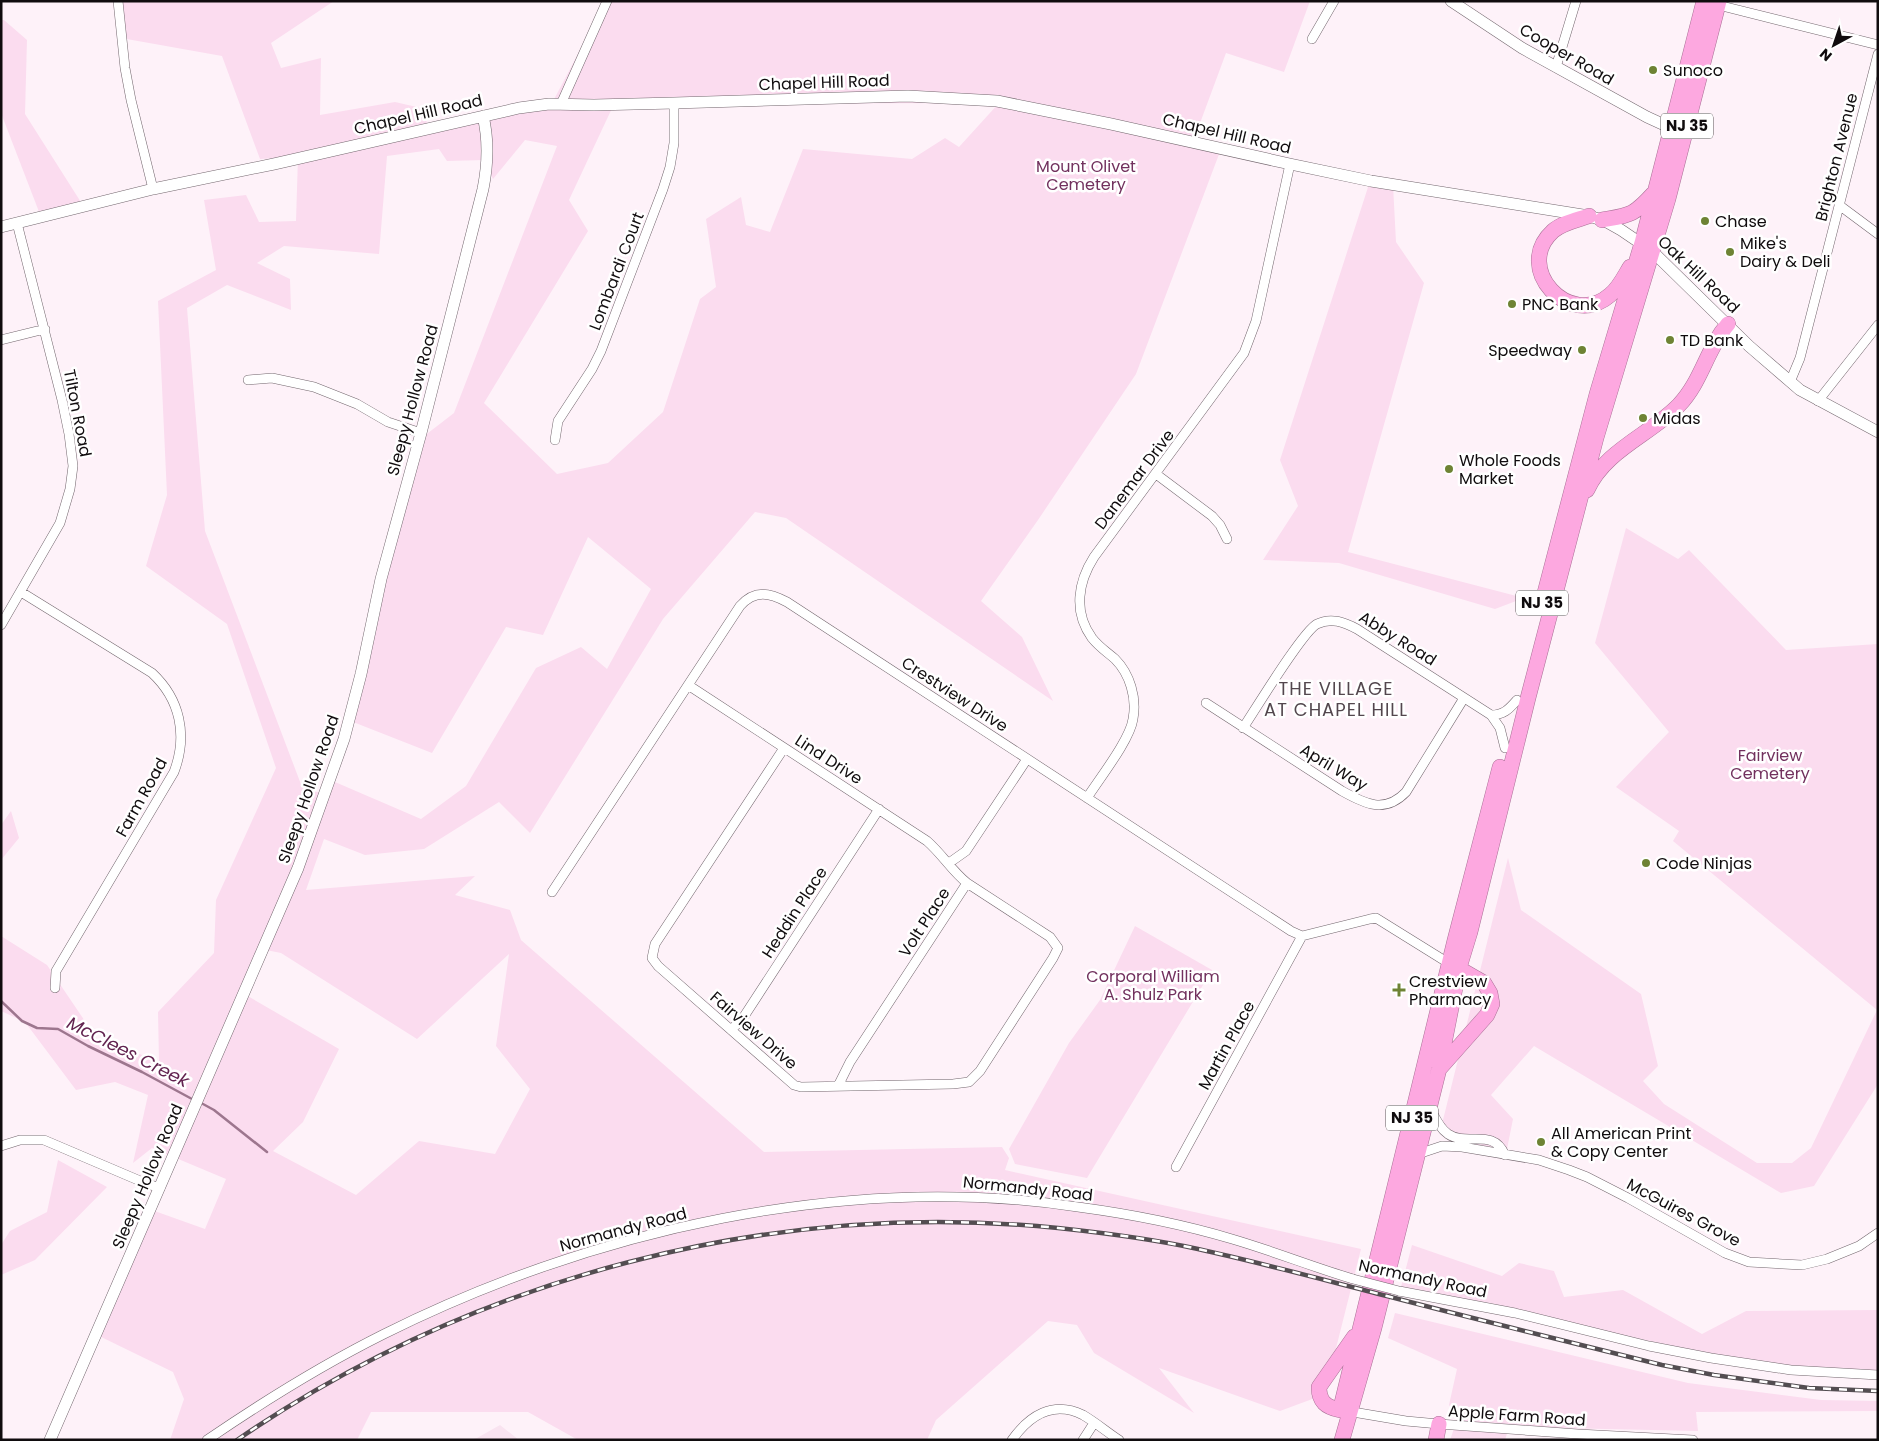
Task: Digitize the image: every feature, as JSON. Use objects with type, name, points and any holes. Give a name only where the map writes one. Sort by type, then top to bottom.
[{"type":"highway","name":"NJ 35","points":[[1332,1440],[1345,1410],[1374,1328],[1439,1069],[1455,966],[1470,932],[1575,516],[1647,247],[1656,190],[1671,128],[1714,3]]},
{"type":"highway","name":"NJ 35","points":[[1342,1440],[1345,1410],[1362,1320],[1455,966],[1505,748],[1597,394],[1647,247],[1668,199],[1698,79],[1714,3]]},
{"type":"highway","points":[[1647,247],[1609,296],[1583,305],[1563,300],[1548,288],[1544,282],[1539,265],[1540,252],[1554,230],[1563,225],[1595,218],[1625,216],[1638,211],[1656,190]]},
{"type":"highway","points":[[1575,516],[1591,481],[1606,462],[1666,416],[1691,391],[1718,335],[1728,324]]},
{"type":"highway","points":[[1439,1069],[1487,1015],[1492,1004],[1490,992],[1484,983],[1455,966]]},
{"type":"highway","points":[[1345,1410],[1330,1408],[1325,1405],[1321,1400],[1319,1387],[1354,1338],[1362,1320]]},
{"type":"highway","points":[[1436,1440],[1439,1424]]},
{"type":"street","points":[[118,1],[126,68],[153,189]]},
{"type":"street","points":[[561,104],[607,1]]},
{"type":"street","points":[[1312,39],[1334,1]]},
{"type":"street","name":"Cooper Road","points":[[1451,1],[1522,48],[1647,117],[1671,128]]},
{"type":"street","points":[[1556,67],[1576,1]]},
{"type":"street","points":[[1714,3],[1878,45]]},
{"type":"street","name":"Brighton Avenue","points":[[1790,382],[1800,358],[1878,54]]},
{"type":"street","name":"Chapel Hill Road","points":[[1,226],[153,189],[274,164],[519,108],[561,104],[594,105],[908,96],[997,101],[1371,181],[1595,218],[1622,230],[1647,247]]},
{"type":"street","name":"Lombardi Court","points":[[555,440],[558,422],[592,369],[601,350],[663,189],[673,150],[674,103]]},
{"type":"street","name":"Sleepy Hollow Road","points":[[50,1440],[298,868],[344,740],[362,674],[381,579],[421,433],[485,180],[488,138],[483,116]]},
{"type":"street","name":"Danemar Drive","points":[[1088,798],[1127,735],[1133,718],[1134,705],[1132,691],[1126,675],[1115,660],[1093,639],[1085,626],[1079,605],[1080,589],[1086,570],[1094,556],[1236,365],[1248,345],[1256,321],[1290,164]]},
{"type":"street","points":[[1839,204],[1878,234]]},
{"type":"street","name":"Tilton Road","points":[[1,625],[60,523],[65,512],[72,477],[72,454],[69,434],[18,223]]},
{"type":"street","name":"Oak Hill Road","points":[[1647,247],[1749,346],[1790,382],[1818,401],[1878,432]]},
{"type":"street","points":[[1818,401],[1878,325]]},
{"type":"street","points":[[1,340],[44,329]]},
{"type":"street","points":[[248,380],[272,378],[314,387],[357,404],[388,422],[421,433]]},
{"type":"street","points":[[1156,474],[1212,516],[1220,525],[1227,539]]},
{"type":"street","name":"Farm Road","points":[[21,592],[152,673],[173,700],[179,715],[181,730],[181,748],[174,772],[59,966],[55,988]]},
{"type":"street","name":"Crestview Drive","points":[[552,892],[745,600],[757,594],[769,594],[787,602],[1291,931],[1302,936]]},
{"type":"street","name":"Abby Road","points":[[1243,728],[1309,629],[1328,620],[1344,622],[1357,629],[1491,715]]},
{"type":"street","name":"Lind Drive","points":[[688,685],[927,841],[949,863]]},
{"type":"street","name":"April Way","points":[[1206,703],[1342,792],[1362,802],[1378,806],[1402,797],[1406,792],[1464,698]]},
{"type":"street","points":[[1505,748],[1500,728],[1491,715],[1502,714],[1509,710],[1518,700]]},
{"type":"street","name":"Fairview Drive","points":[[784,748],[655,944],[652,958],[658,966],[794,1085],[809,1088],[953,1084],[969,1082],[980,1071],[1058,948],[1050,937],[967,883]]},
{"type":"street","name":"Volt Place","points":[[838,1086],[850,1062],[967,883],[949,863],[966,851],[1027,759]]},
{"type":"street","name":"Heddin Place","points":[[731,1030],[743,1018],[879,809]]},
{"type":"street","points":[[1302,936],[1376,918],[1455,966]]},
{"type":"street","name":"Martin Place","points":[[1176,1167],[1302,936]]},
{"type":"street","points":[[1430,1106],[1440,1126],[1447,1133],[1459,1138],[1490,1140],[1502,1147],[1505,1155]]},
{"type":"street","points":[[1,1146],[20,1140],[44,1140],[145,1184],[160,1188]]},
{"type":"street","name":"McGuires Grove","points":[[1418,1154],[1442,1146],[1539,1160],[1587,1177],[1725,1253],[1749,1262],[1802,1265],[1827,1259],[1859,1246],[1878,1233]]},
{"type":"street","name":"Normandy Road","points":[[207,1440],[286,1388],[345,1354],[415,1319],[490,1287],[572,1258],[652,1235],[775,1210],[872,1199],[926,1196],[999,1198],[1054,1204],[1150,1219],[1233,1239],[1309,1266],[1400,1291],[1515,1313],[1649,1346],[1710,1358],[1791,1370],[1878,1375]]},
{"type":"street","points":[[1012,1440],[1026,1422],[1036,1415],[1050,1410],[1074,1412],[1119,1440]]},
{"type":"street","name":"Apple Farm Road","points":[[1345,1410],[1406,1421],[1578,1437],[1693,1440]]},
{"type":"street","points":[[1083,1440],[1094,1423]]},
{"type":"shaded area","points":[[500,1425],[519,1440],[470,1440],[477,1438]]},
{"type":"green space","name":"Mount Olivet Cemetery","points":[[115,1],[334,1],[271,43],[281,68],[321,58],[320,115],[395,102],[421,108],[429,127],[550,107],[606,1],[1310,1],[1284,72],[1226,53],[1193,142],[1221,149],[1136,374],[981,601],[1022,637],[1053,701],[786,518],[755,512],[663,619],[530,833],[499,802],[424,849],[365,855],[324,839],[306,890],[475,876],[455,895],[510,910],[521,940],[764,1152],[1002,1147],[1009,1158],[1005,1170],[1361,1249],[1326,1388],[1315,1398],[1280,1411],[1159,1368],[1194,1413],[1094,1353],[1077,1325],[1048,1321],[936,1420],[927,1440],[578,1440],[528,1412],[371,1412],[357,1440],[170,1440],[184,1399],[173,1372],[95,1334],[149,1209],[205,1229],[226,1179],[152,1148],[133,1163],[148,1095],[115,1082],[76,1090],[25,1022],[1,1011],[1,936],[47,965],[97,1039],[159,1061],[158,1012],[214,953],[216,900],[276,768],[227,624],[146,566],[167,495],[158,301],[216,270],[204,200],[246,195],[259,222],[296,221],[298,157],[260,159],[222,56],[121,38]],"holes":[[[999,103],[959,147],[945,138],[912,159],[803,149],[770,232],[746,225],[741,197],[706,219],[716,287],[700,299],[663,412],[608,463],[557,474],[484,403],[588,231],[569,200],[614,104]],[[525,140],[557,146],[454,413],[419,440],[348,720],[432,753],[506,627],[543,635],[588,537],[651,589],[607,669],[581,647],[536,668],[466,786],[421,819],[328,779],[323,794],[302,787],[205,531],[187,308],[227,285],[291,310],[290,279],[257,263],[284,246],[379,254],[387,156],[439,149],[447,161],[484,160],[493,179]],[[266,950],[281,953],[417,1039],[509,954],[496,1046],[530,1089],[495,1154],[419,1141],[356,1195],[273,1151],[303,1122],[339,1049],[246,995]]]},
{"type":"green space","points":[[1,20],[4,20],[27,40],[25,114],[84,207],[41,217],[1,113]]},
{"type":"green space","points":[[1370,181],[1393,185],[1396,242],[1424,283],[1348,552],[1524,598],[1495,609],[1339,563],[1263,560],[1298,506],[1280,460]]},
{"type":"green space","name":"Fairview Cemetery","points":[[1626,528],[1678,559],[1689,550],[1786,650],[1878,644],[1878,1084],[1814,1186],[1781,1193],[1534,1046],[1491,1095],[1513,1119],[1506,1154],[1461,1142],[1442,1124],[1508,858],[1521,910],[1641,994],[1658,1066],[1643,1081],[1664,1104],[1757,1163],[1792,1163],[1811,1148],[1877,1010],[1673,841],[1679,831],[1616,787],[1669,732],[1595,643]]},
{"type":"green space","points":[[11,811],[19,838],[1,860],[1,825]]},
{"type":"green space","name":"Corporal William A. Shulz Park","points":[[1135,926],[1212,970],[1087,1178],[1015,1164],[1009,1149],[1069,1043],[1100,1000]]},
{"type":"green space","points":[[58,1160],[107,1187],[35,1260],[1,1275],[1,1245],[10,1231],[47,1212]]},
{"type":"green space","points":[[1412,1245],[1502,1276],[1519,1263],[1554,1271],[1564,1297],[1623,1290],[1702,1334],[1746,1311],[1878,1310],[1878,1371],[1784,1365],[1710,1354],[1562,1322],[1491,1303],[1436,1295],[1401,1287]]},
{"type":"green space","points":[[1395,1313],[1688,1383],[1821,1400],[1878,1401],[1878,1411],[1696,1412],[1698,1431],[1509,1427],[1505,1440],[1450,1440],[1458,1417],[1449,1405],[1457,1369],[1388,1338]]},
{"type":"waterway","name":"McClees Creek","points":[[1,1001],[22,1021],[37,1028],[58,1029],[192,1099]]},
{"type":"waterway","name":"McClees Creek","points":[[203,1104],[214,1110],[267,1152]]},
{"type":"railway","points":[[237,1440],[329,1383],[425,1334],[526,1294],[629,1262],[735,1239],[842,1226],[950,1222],[1058,1228],[1164,1242],[1269,1266],[1662,1365],[1714,1375],[1809,1388],[1878,1391]]},
{"type":"place","name":"Sunoco","points":[[1653,70]]},
{"type":"place","name":"Chase","points":[[1705,221]]},
{"type":"place","name":"Mike's Dairy & Deli","points":[[1730,252]]},
{"type":"place","name":"PNC Bank","points":[[1512,304]]},
{"type":"place","name":"TD Bank","points":[[1670,340]]},
{"type":"place","name":"Speedway","points":[[1582,350]]},
{"type":"place","name":"Midas","points":[[1643,418]]},
{"type":"place","name":"Whole Foods Market","points":[[1449,469]]},
{"type":"place","name":"Code Ninjas","points":[[1646,863]]},
{"type":"place","name":"Crestview Pharmacy","points":[[1399,990]]},
{"type":"place","name":"All American Print & Copy Center","points":[[1541,1142]]},
{"type":"district","name":"THE VILLAGE AT CHAPEL HILL","points":[[1336,700]]}]
